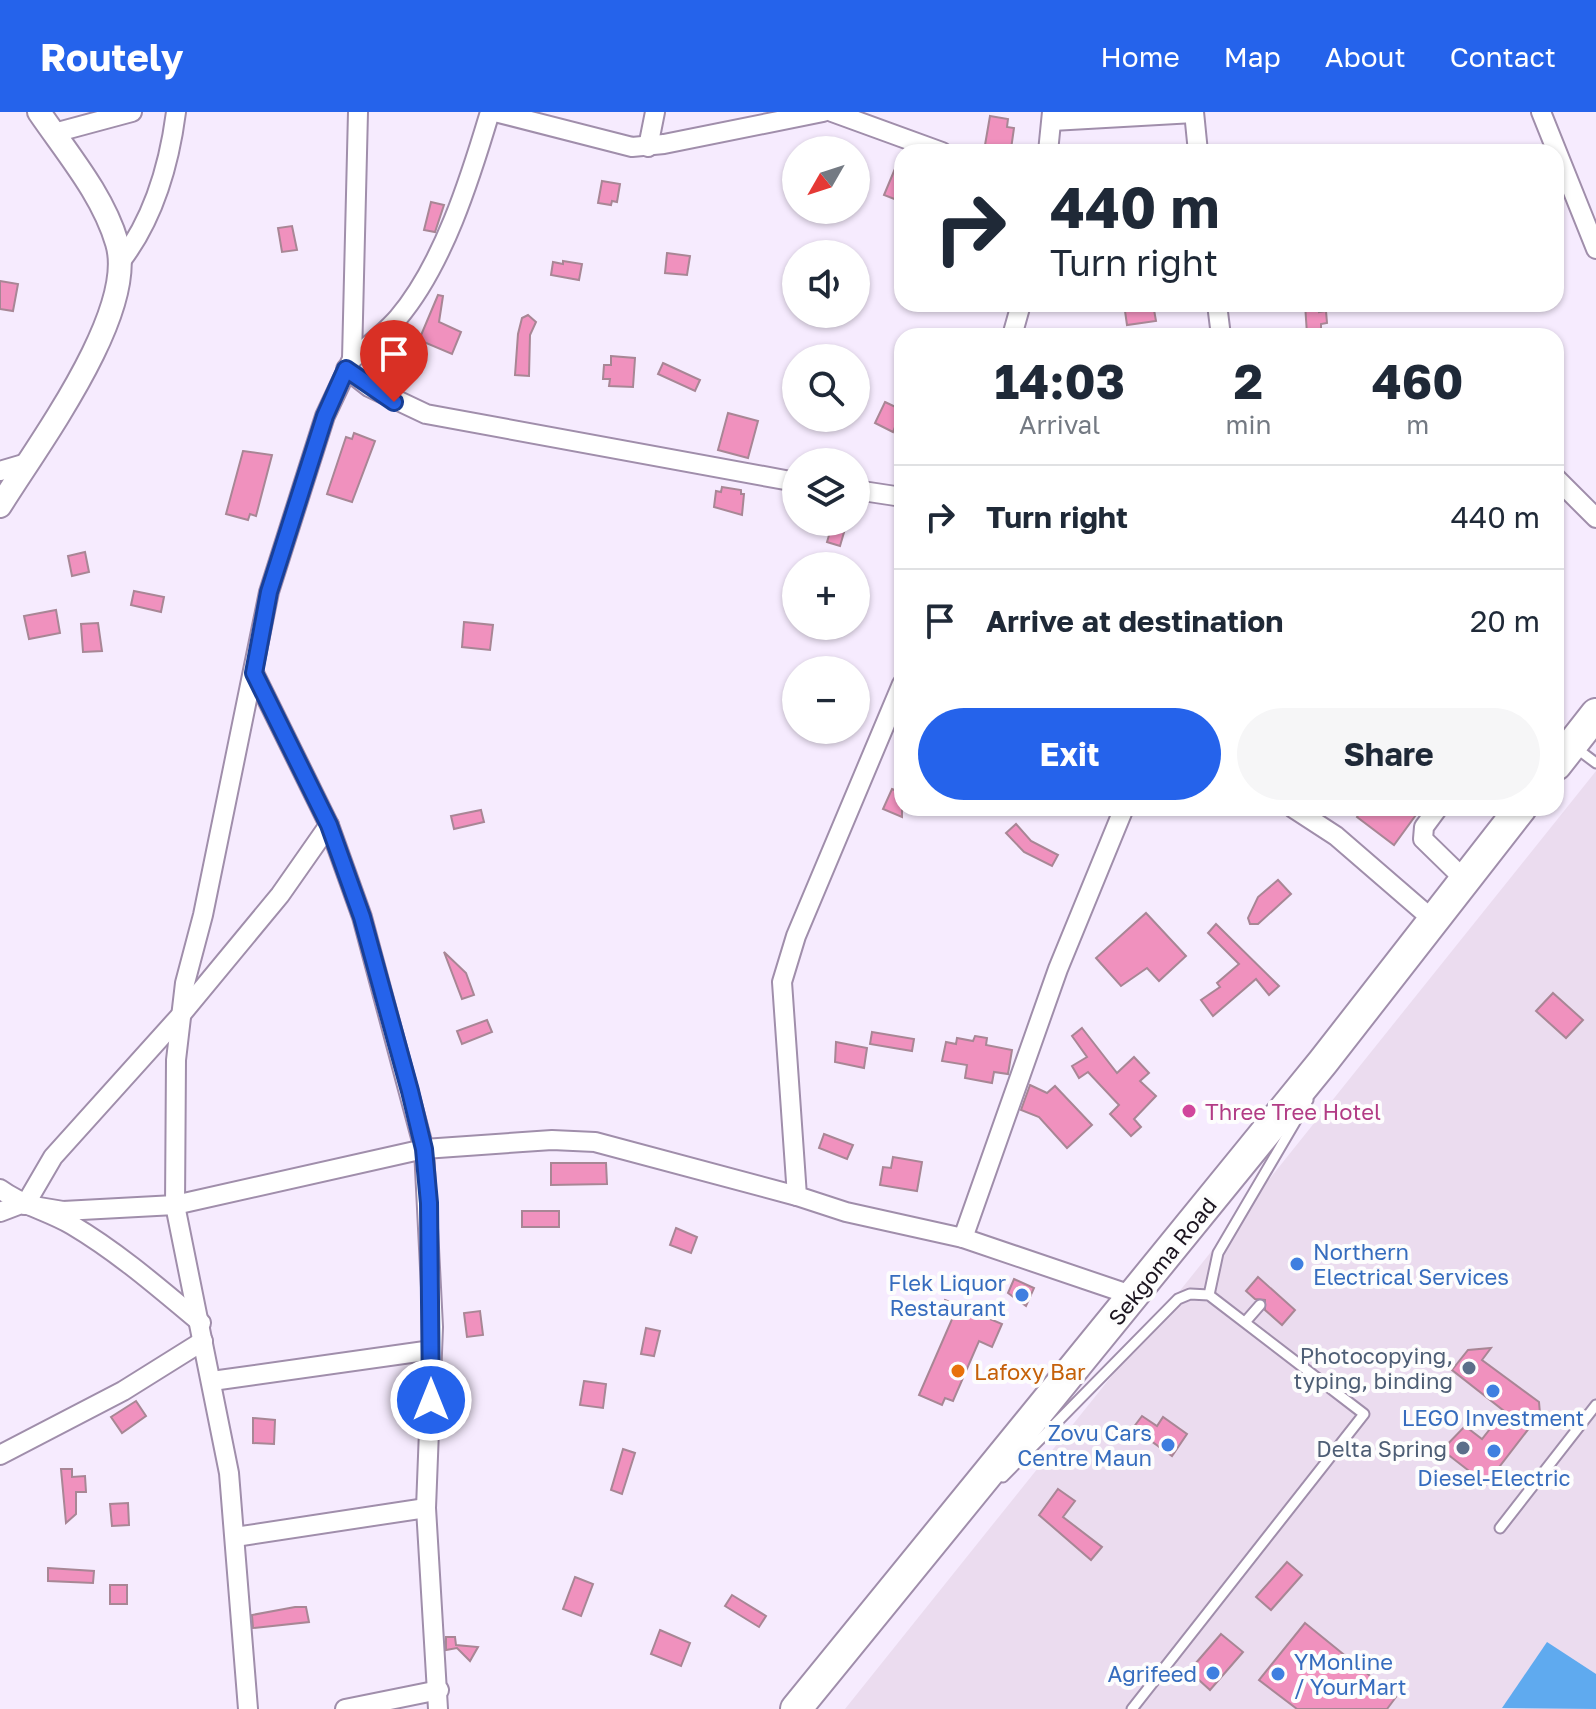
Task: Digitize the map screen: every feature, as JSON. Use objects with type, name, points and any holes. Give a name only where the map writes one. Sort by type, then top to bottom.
[{"type":"highway","points":[[1564,755],[1596,714]]},
{"type":"highway","name":"Sekgoma Road","points":[[796,1709],[1323,1062],[1515,816]]},
{"type":"street","points":[[0,506],[104,336],[113,313],[121,261],[107,218],[39,112]]},
{"type":"street","points":[[54,133],[132,112]]},
{"type":"street","points":[[121,261],[140,236],[154,203],[165,170],[176,112]]},
{"type":"street","points":[[349,364],[358,112]]},
{"type":"street","points":[[248,1709],[229,1473],[175,1205],[173,1154],[180,1016],[269,592],[325,416],[349,364],[396,320],[428,275],[475,164],[492,112],[632,147],[648,147],[823,112]]},
{"type":"street","points":[[648,147],[655,112]]},
{"type":"street","points":[[832,112],[920,144]]},
{"type":"street","points":[[1541,112],[1554,144]]},
{"type":"street","points":[[1049,144],[1052,116],[1194,113],[1197,144]]},
{"type":"street","points":[[1564,169],[1596,249]]},
{"type":"street","points":[[349,364],[394,402],[441,418],[782,479]]},
{"type":"street","points":[[0,471],[27,463]]},
{"type":"street","points":[[1564,486],[1596,518]]},
{"type":"street","points":[[870,492],[894,496]]},
{"type":"street","points":[[254,673],[329,825],[362,917],[424,1149],[432,1350],[426,1508],[439,1700],[345,1709]]},
{"type":"street","points":[[797,1196],[782,982],[796,936],[894,703]]},
{"type":"street","points":[[963,1238],[1058,969],[1121,816]]},
{"type":"street","points":[[1305,816],[1336,836],[1432,919]]},
{"type":"street","points":[[1432,816],[1424,827],[1423,839],[1464,879]]},
{"type":"street","points":[[23,1205],[53,1157],[180,1016],[280,895],[329,825]]},
{"type":"street","points":[[0,1212],[23,1205],[76,1211],[175,1205],[424,1149],[552,1140],[595,1142],[846,1212],[963,1238],[1134,1296]]},
{"type":"street","points":[[0,1189],[23,1205],[67,1222],[114,1251],[202,1332]]},
{"type":"street","points":[[0,1455],[123,1391],[202,1332]]},
{"type":"street","points":[[212,1381],[432,1350]]},
{"type":"street","points":[[235,1537],[426,1508]]},
{"type":"lane","points":[[1564,755],[1596,763]]},
{"type":"lane","points":[[1209,1295],[1218,1253],[1307,1104],[1323,1062]]},
{"type":"lane","points":[[894,1589],[1178,1299],[1190,1294],[1209,1295],[1364,1414],[1132,1709]]},
{"type":"lane","points":[[1246,1321],[1260,1305]]},
{"type":"lane","points":[[1500,1528],[1596,1405]]},
{"type":"shaded area","points":[[1596,771],[1596,1709],[845,1709],[1560,816],[1564,816],[1564,811]]},
{"type":"water","points":[[1547,1642],[1596,1674],[1596,1709],[1502,1708]]},
{"type":"building","points":[[990,116],[1008,119],[1007,127],[1014,128],[1012,144],[985,144]]},
{"type":"building","points":[[894,171],[894,199],[884,195]]},
{"type":"building","points":[[602,181],[620,184],[617,202],[612,201],[611,205],[598,203]]},
{"type":"building","points":[[431,202],[444,205],[435,232],[424,230]]},
{"type":"building","points":[[292,226],[297,250],[282,252],[278,228]]},
{"type":"building","points":[[667,253],[690,256],[687,275],[665,273]]},
{"type":"building","points":[[563,261],[582,264],[579,280],[551,275],[553,262],[563,264]]},
{"type":"building","points":[[0,281],[18,284],[13,311],[0,309]]},
{"type":"building","points":[[438,295],[443,296],[439,322],[461,332],[452,354],[419,340]]},
{"type":"building","points":[[1125,312],[1154,312],[1156,321],[1127,325]]},
{"type":"building","points":[[1306,312],[1326,312],[1327,323],[1321,324],[1321,328],[1307,328]]},
{"type":"building","points":[[528,315],[536,322],[530,335],[529,376],[515,375],[518,334],[522,318]]},
{"type":"building","points":[[611,356],[635,358],[633,387],[609,386],[610,379],[603,379],[604,365],[611,365]]},
{"type":"building","points":[[663,363],[700,380],[695,391],[658,374]]},
{"type":"building","points":[[885,402],[894,406],[893,432],[875,423]]},
{"type":"building","points":[[728,413],[758,421],[748,458],[718,450]]},
{"type":"building","points":[[354,433],[375,441],[352,502],[327,494],[346,437],[352,439]]},
{"type":"building","points":[[243,451],[272,455],[256,516],[250,514],[248,520],[226,514]]},
{"type":"building","points":[[722,487],[741,490],[744,494],[742,515],[714,507],[716,491],[721,492]]},
{"type":"building","points":[[829,536],[843,536],[840,546],[827,542]]},
{"type":"building","points":[[85,552],[89,572],[72,576],[68,556]]},
{"type":"building","points":[[134,591],[164,597],[161,612],[131,605]]},
{"type":"building","points":[[56,610],[60,633],[29,639],[24,616]]},
{"type":"building","points":[[464,622],[493,625],[490,650],[462,647]]},
{"type":"building","points":[[98,623],[102,651],[83,652],[81,624]]},
{"type":"building","points":[[892,789],[894,790],[894,814],[883,809]]},
{"type":"building","points":[[481,810],[484,822],[454,829],[451,816]]},
{"type":"building","points":[[1358,816],[1415,816],[1394,845]]},
{"type":"building","points":[[1016,824],[1031,841],[1058,855],[1052,866],[1024,852],[1006,833]]},
{"type":"building","points":[[1278,880],[1291,894],[1258,924],[1250,924],[1248,918],[1258,897]]},
{"type":"building","points":[[1146,913],[1186,956],[1159,981],[1147,968],[1121,986],[1096,958]]},
{"type":"building","points":[[1216,924],[1279,986],[1269,995],[1256,979],[1213,1016],[1201,1000],[1220,987],[1217,983],[1239,964],[1208,933]]},
{"type":"building","points":[[444,952],[466,973],[474,995],[462,999]]},
{"type":"building","points":[[1553,993],[1583,1020],[1566,1038],[1536,1011]]},
{"type":"building","points":[[487,1020],[492,1032],[462,1044],[457,1031]]},
{"type":"building","points":[[1082,1028],[1117,1073],[1134,1057],[1149,1073],[1140,1081],[1156,1096],[1134,1119],[1141,1127],[1131,1136],[1110,1114],[1119,1105],[1088,1072],[1079,1078],[1072,1066],[1087,1057],[1072,1036]]},
{"type":"building","points":[[872,1032],[914,1039],[912,1051],[870,1044]]},
{"type":"building","points":[[975,1036],[987,1038],[986,1045],[1012,1050],[1008,1074],[994,1072],[992,1083],[965,1078],[967,1065],[942,1061],[946,1042],[956,1044],[957,1038],[973,1041]]},
{"type":"building","points":[[836,1042],[867,1048],[864,1068],[835,1062]]},
{"type":"building","points":[[1030,1085],[1047,1093],[1055,1086],[1092,1125],[1067,1148],[1039,1117],[1021,1110]]},
{"type":"building","points":[[824,1134],[853,1145],[847,1159],[819,1148]]},
{"type":"building","points":[[893,1157],[922,1162],[917,1191],[880,1185],[883,1167],[891,1168]]},
{"type":"building","points":[[551,1163],[606,1163],[607,1184],[551,1185]]},
{"type":"building","points":[[522,1211],[559,1211],[559,1227],[522,1227]]},
{"type":"building","points":[[676,1228],[697,1237],[691,1253],[670,1245]]},
{"type":"building","points":[[1258,1277],[1295,1310],[1282,1325],[1265,1310],[1265,1300],[1255,1299],[1246,1291]]},
{"type":"building","points":[[1014,1279],[1034,1288],[1026,1306],[1008,1293]]},
{"type":"building","points":[[945,1300],[1002,1324],[992,1347],[979,1341],[953,1401],[945,1398],[942,1405],[919,1395],[953,1317],[940,1312]]},
{"type":"building","points":[[480,1311],[483,1335],[467,1337],[464,1313]]},
{"type":"building","points":[[646,1328],[660,1331],[654,1356],[641,1354]]},
{"type":"building","points":[[1491,1348],[1482,1360],[1539,1402],[1540,1414],[1486,1484],[1442,1450],[1465,1426],[1482,1439],[1504,1411],[1452,1370],[1468,1350]]},
{"type":"building","points":[[584,1381],[606,1384],[603,1408],[580,1405]]},
{"type":"building","points":[[136,1401],[146,1416],[122,1433],[111,1417]]},
{"type":"building","name":"Zovu Cars Centre Maun","points":[[1142,1416],[1157,1426],[1163,1417],[1187,1434],[1172,1456],[1133,1428]]},
{"type":"building","points":[[253,1418],[275,1420],[274,1444],[253,1443]]},
{"type":"building","points":[[623,1449],[635,1453],[622,1494],[611,1490]]},
{"type":"building","points":[[61,1469],[72,1469],[72,1477],[85,1476],[86,1492],[76,1492],[76,1514],[66,1523]]},
{"type":"building","points":[[1058,1489],[1075,1501],[1063,1517],[1102,1547],[1091,1560],[1039,1515]]},
{"type":"building","points":[[128,1503],[129,1525],[112,1526],[110,1504]]},
{"type":"building","points":[[1287,1562],[1302,1575],[1271,1610],[1256,1597]]},
{"type":"building","points":[[48,1568],[94,1571],[93,1583],[48,1581]]},
{"type":"building","points":[[575,1577],[593,1584],[581,1616],[563,1609]]},
{"type":"building","points":[[110,1585],[127,1585],[127,1604],[110,1604]]},
{"type":"building","points":[[732,1595],[766,1616],[759,1627],[725,1606]]},
{"type":"building","points":[[306,1607],[309,1622],[253,1628],[252,1615]]},
{"type":"building","points":[[1305,1623],[1396,1697],[1387,1709],[1297,1709],[1259,1680]]},
{"type":"building","points":[[660,1630],[690,1643],[681,1666],[651,1654]]},
{"type":"building","points":[[1221,1634],[1243,1652],[1210,1690],[1189,1671]]},
{"type":"building","points":[[446,1637],[455,1637],[456,1645],[478,1647],[470,1661],[457,1648],[446,1650]]},
{"type":"place","name":"Three Tree Hotel","points":[[1189,1111]]},
{"type":"place","name":"Northern Electrical Services","points":[[1297,1264]]},
{"type":"place","name":"Flek Liquor Restaurant","points":[[1022,1295]]},
{"type":"place","name":"Photocopying, typing, binding","points":[[1469,1368]]},
{"type":"place","name":"Lafoxy Bar","points":[[958,1371]]},
{"type":"place","name":"LEGO Investment","points":[[1493,1391]]},
{"type":"place","name":"Zovu Cars Centre Maun","points":[[1168,1445]]},
{"type":"place","name":"Delta Spring","points":[[1463,1448]]},
{"type":"place","name":"Diesel-Electric","points":[[1494,1451]]},
{"type":"place","name":"Agrifeed","points":[[1213,1673]]},
{"type":"place","name":"YMonline / YourMart","points":[[1278,1674]]},
{"type":"route","points":[[394,402],[346,369],[325,416],[269,592],[254,673],[329,825],[362,917],[410,1091],[424,1149],[429,1203],[433,1327],[431,1400]]}]
